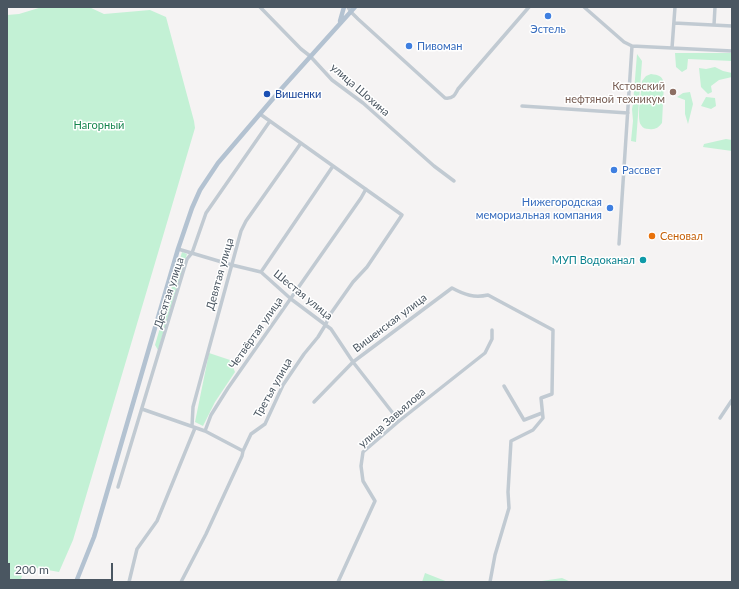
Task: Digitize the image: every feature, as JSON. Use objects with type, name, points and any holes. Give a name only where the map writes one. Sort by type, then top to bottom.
[{"type":"main road","points":[[337,26],[344,7]]},
{"type":"main road","points":[[76,582],[94,537],[178,248],[192,208],[209,176],[218,163],[337,26],[349,9],[355,7]]},
{"type":"street","name":"улица Шохина","points":[[260,7],[332,80],[363,103],[434,166],[454,181]]},
{"type":"street","points":[[349,9],[446,98],[450,99],[528,7]]},
{"type":"street","points":[[584,7],[624,42],[632,46],[732,51]]},
{"type":"street","points":[[672,48],[675,7]]},
{"type":"street","points":[[714,26],[715,7]]},
{"type":"street","points":[[674,23],[732,26]]},
{"type":"street","points":[[619,244],[632,46]]},
{"type":"street","points":[[522,106],[628,113]]},
{"type":"street","points":[[260,114],[366,189]]},
{"type":"street","name":"Десятая улица","points":[[118,487],[188,259],[192,253],[206,213],[270,122]]},
{"type":"street","name":"Девятая улица","points":[[129,582],[137,549],[157,521],[194,427],[193,407],[241,231],[246,221],[301,143]]},
{"type":"street","points":[[261,272],[333,166]]},
{"type":"street","name":"Третья улица","points":[[181,582],[227,488],[251,434],[265,424],[283,385],[304,354],[318,337],[326,324],[328,316],[353,282],[367,267],[402,215],[366,189]]},
{"type":"street","name":"Четвёртая улица","points":[[205,430],[211,414],[366,189]]},
{"type":"street","name":"Шестая улица","points":[[178,248],[232,265],[261,272],[291,299],[331,329],[353,362],[399,421]]},
{"type":"street","name":"Вишенская улица","points":[[314,402],[353,362],[452,288],[465,295],[478,297],[488,295],[552,330],[552,394],[542,398],[542,413]]},
{"type":"street","name":"улица Завьялова","points":[[338,582],[375,501],[363,481],[361,466],[363,452],[399,421],[485,353],[492,339],[492,330]]},
{"type":"street","points":[[490,582],[495,555],[509,508],[508,492],[511,441],[533,430],[543,418],[542,413],[524,420],[504,386]]},
{"type":"street","points":[[720,418],[732,400]]},
{"type":"street","points":[[142,409],[205,430],[243,451]]},
{"type":"green space","name":"Нагорный","points":[[42,7],[89,7],[104,14],[150,10],[166,17],[195,128],[73,540],[59,572],[31,567],[24,570],[20,582],[7,582],[7,15],[19,14]]},
{"type":"green space","points":[[675,53],[732,53],[732,61],[688,59],[687,69],[682,72],[676,67]]},
{"type":"green space","points":[[637,54],[642,61],[636,142],[631,141],[633,121],[632,109]]},
{"type":"green space","points":[[715,67],[732,73],[732,77],[719,80],[711,86],[712,92],[708,94],[701,87],[699,68],[706,69]]},
{"type":"green space","points":[[651,74],[660,76],[664,83],[662,123],[656,128],[645,129],[641,125],[639,116],[642,81],[646,76]]},
{"type":"green space","points":[[690,92],[693,104],[688,124],[685,114],[685,100],[677,97],[683,93]]},
{"type":"green space","points":[[706,97],[715,98],[716,106],[711,109],[701,106]]},
{"type":"green space","points":[[726,139],[732,140],[732,151],[703,147],[704,144]]},
{"type":"green space","points":[[182,252],[187,254],[158,350],[155,345]]},
{"type":"green space","points":[[209,353],[230,360],[235,372],[215,402],[203,426],[195,422]]},
{"type":"green space","points":[[425,573],[448,582],[422,582]]},
{"type":"green space","points":[[562,578],[571,582],[535,582]]},
{"type":"place","name":"Эстель","points":[[548,16]]},
{"type":"place","name":"Пивоман","points":[[409,46]]},
{"type":"place","name":"Кстовский нефтяной техникум","points":[[673,92]]},
{"type":"place","name":"Вишенки","points":[[267,94]]},
{"type":"place","name":"Рассвет","points":[[614,170]]},
{"type":"place","name":"Нижегородская мемориальная компания","points":[[610,208]]},
{"type":"place","name":"Сеновал","points":[[652,236]]},
{"type":"place","name":"МУП Водоканал","points":[[643,260]]}]
